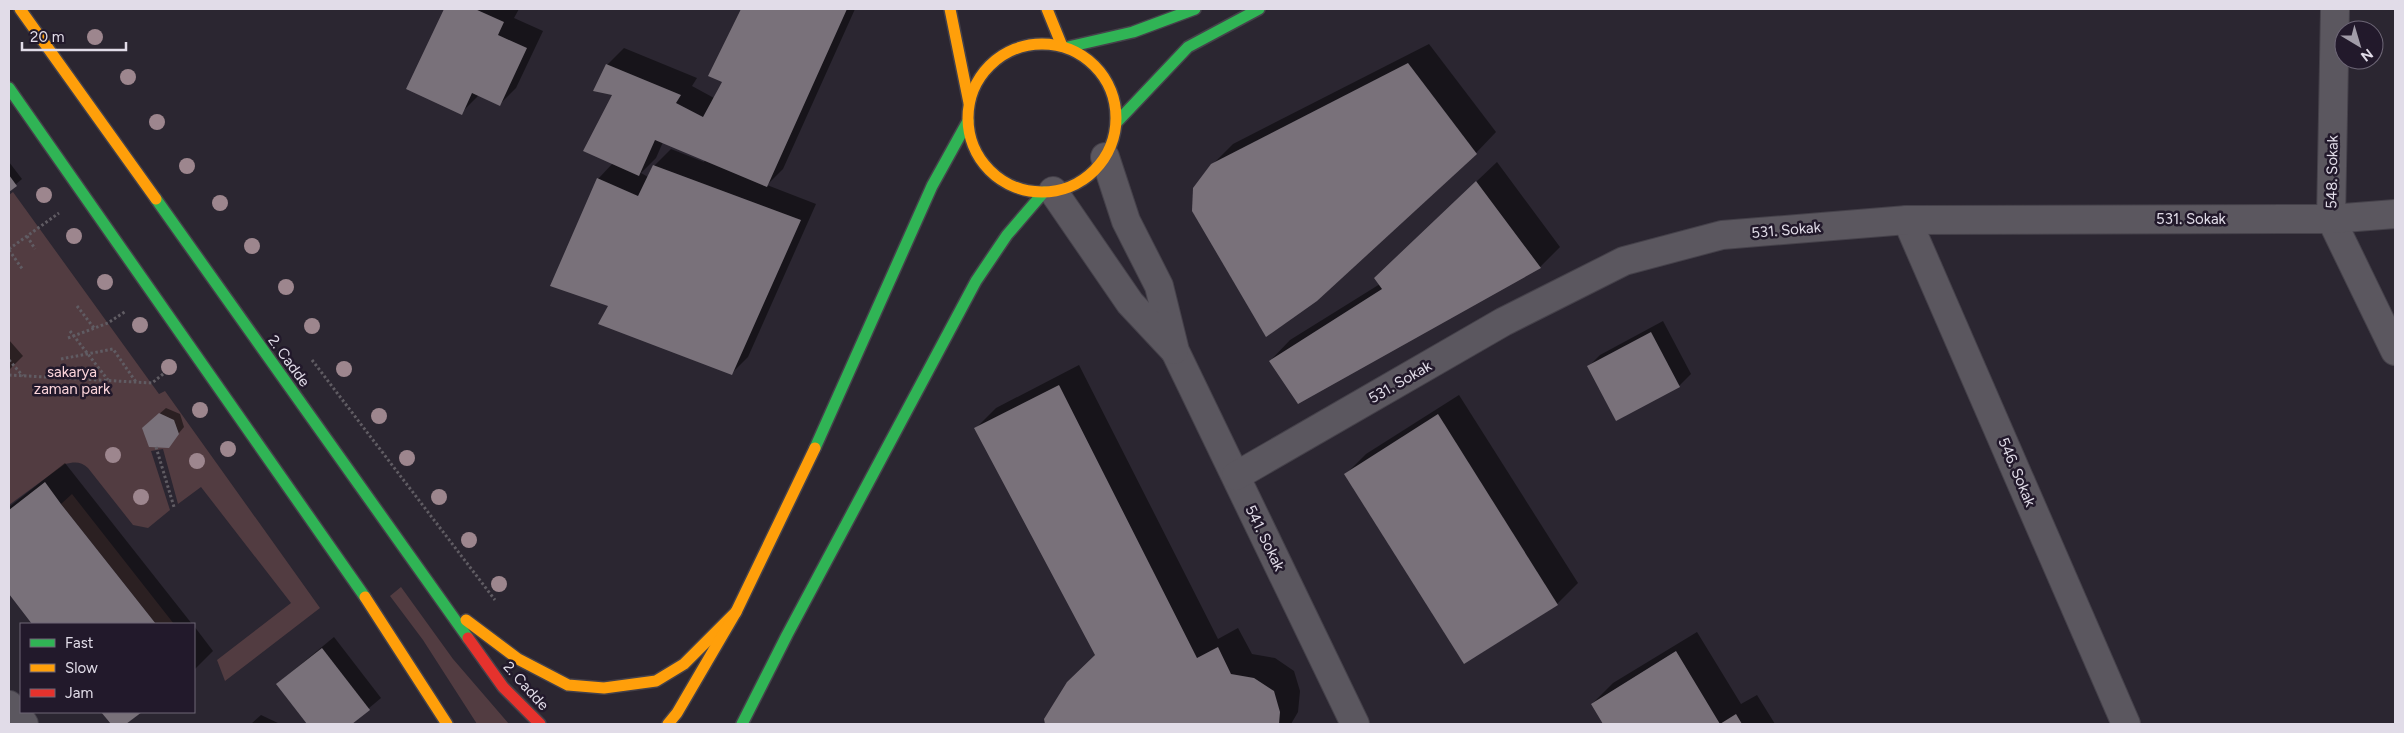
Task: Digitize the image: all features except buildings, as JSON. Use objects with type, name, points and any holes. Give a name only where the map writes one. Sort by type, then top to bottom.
[{"type":"main road","name":"2. Cadde","points":[[20,9],[503,687],[540,724]]},
{"type":"main road","points":[[950,9],[969,103],[970,141],[980,158],[993,174],[1011,186],[1032,192],[1048,192],[1073,185],[1091,174],[1105,157],[1114,140],[1117,122],[1115,98],[1105,77],[1089,59],[1065,47],[1050,44],[1032,44],[1014,49],[998,58],[985,70],[975,85],[969,103]]},
{"type":"main road","points":[[1047,9],[1065,47]]},
{"type":"main road","points":[[1065,47],[1109,40],[1158,26],[1194,9]]},
{"type":"main road","points":[[1117,122],[1188,47],[1259,9]]},
{"type":"main road","points":[[12,99],[358,587],[447,724]]},
{"type":"main road","points":[[668,724],[677,713],[736,612],[828,423],[932,186],[968,121]]},
{"type":"main road","points":[[742,724],[787,634],[976,281],[1007,235],[1048,192]]},
{"type":"main road","points":[[358,587],[400,673]]},
{"type":"main road","points":[[445,604],[518,659],[568,686],[604,688],[656,681],[684,664],[736,612]]},
{"type":"street","name":"548. Sokak","points":[[2335,9],[2331,219],[2395,352]]},
{"type":"street","points":[[1105,157],[1126,221],[1159,286],[1176,351]]},
{"type":"street","points":[[1048,192],[1130,303],[1176,351]]},
{"type":"street","name":"531. Sokak","points":[[1236,476],[1503,322],[1624,261],[1722,235],[1907,220],[2331,219],[2395,214]]},
{"type":"street","name":"546. Sokak","points":[[1907,220],[2126,724]]},
{"type":"street","name":"541. Sokak","points":[[1176,351],[1355,724]]},
{"type":"street","points":[[9,704],[24,724]]},
{"type":"path","points":[[23,270],[9,249],[66,209]]},
{"type":"path","points":[[26,236],[36,249]]},
{"type":"path","points":[[76,306],[94,328]]},
{"type":"path","points":[[68,338],[108,323],[128,310]]},
{"type":"path","points":[[70,330],[108,381]]},
{"type":"path","points":[[61,359],[113,349],[137,382]]},
{"type":"path","points":[[309,355],[496,602]]},
{"type":"path","points":[[9,360],[24,376]]},
{"type":"path","points":[[9,375],[152,383],[170,369]]},
{"type":"path","points":[[156,447],[174,507]]},
{"type":"green space","name":"sakarya zaman park","points":[[13,192],[159,394],[165,391],[320,608],[225,681],[217,660],[291,603],[201,487],[178,504],[163,449],[151,451],[170,510],[148,528],[133,525],[88,468],[83,464],[77,463],[65,464],[9,505],[9,195]]},
{"type":"green space","points":[[72,494],[173,623],[155,623],[61,504]]},
{"type":"green space","points":[[401,587],[453,659],[509,724],[477,724],[423,640],[390,596]]},
{"type":"traffic: fast","points":[[1068,47],[1133,32],[1195,9]]},
{"type":"traffic: fast","points":[[1117,122],[1188,47],[1259,9]]},
{"type":"traffic: fast","points":[[9,88],[365,597]]},
{"type":"traffic: fast","points":[[815,448],[932,186],[968,121]]},
{"type":"traffic: fast","points":[[742,724],[787,635],[976,281],[1007,235],[1044,192]]},
{"type":"traffic: fast","points":[[156,199],[468,638]]},
{"type":"traffic: slow","points":[[20,9],[156,199]]},
{"type":"traffic: slow","points":[[950,9],[969,103]]},
{"type":"traffic: slow","points":[[1047,9],[1062,46]]},
{"type":"traffic: slow","points":[[1042,44],[1070,49],[1083,56],[1094,66],[1104,77],[1111,90],[1116,118],[1111,146],[1104,159],[1094,170],[1083,180],[1070,187],[1042,192],[1014,187],[1001,180],[990,170],[980,159],[973,146],[968,118],[973,90],[980,77],[990,66],[1001,56],[1014,49],[1042,44]]},
{"type":"traffic: slow","points":[[668,724],[677,713],[736,612],[815,448]]},
{"type":"traffic: slow","points":[[365,597],[447,724]]},
{"type":"traffic: slow","points":[[466,620],[518,659],[568,685],[604,688],[656,681],[684,664],[736,612]]},
{"type":"traffic: jam","points":[[468,638],[503,687],[540,724]]}]
